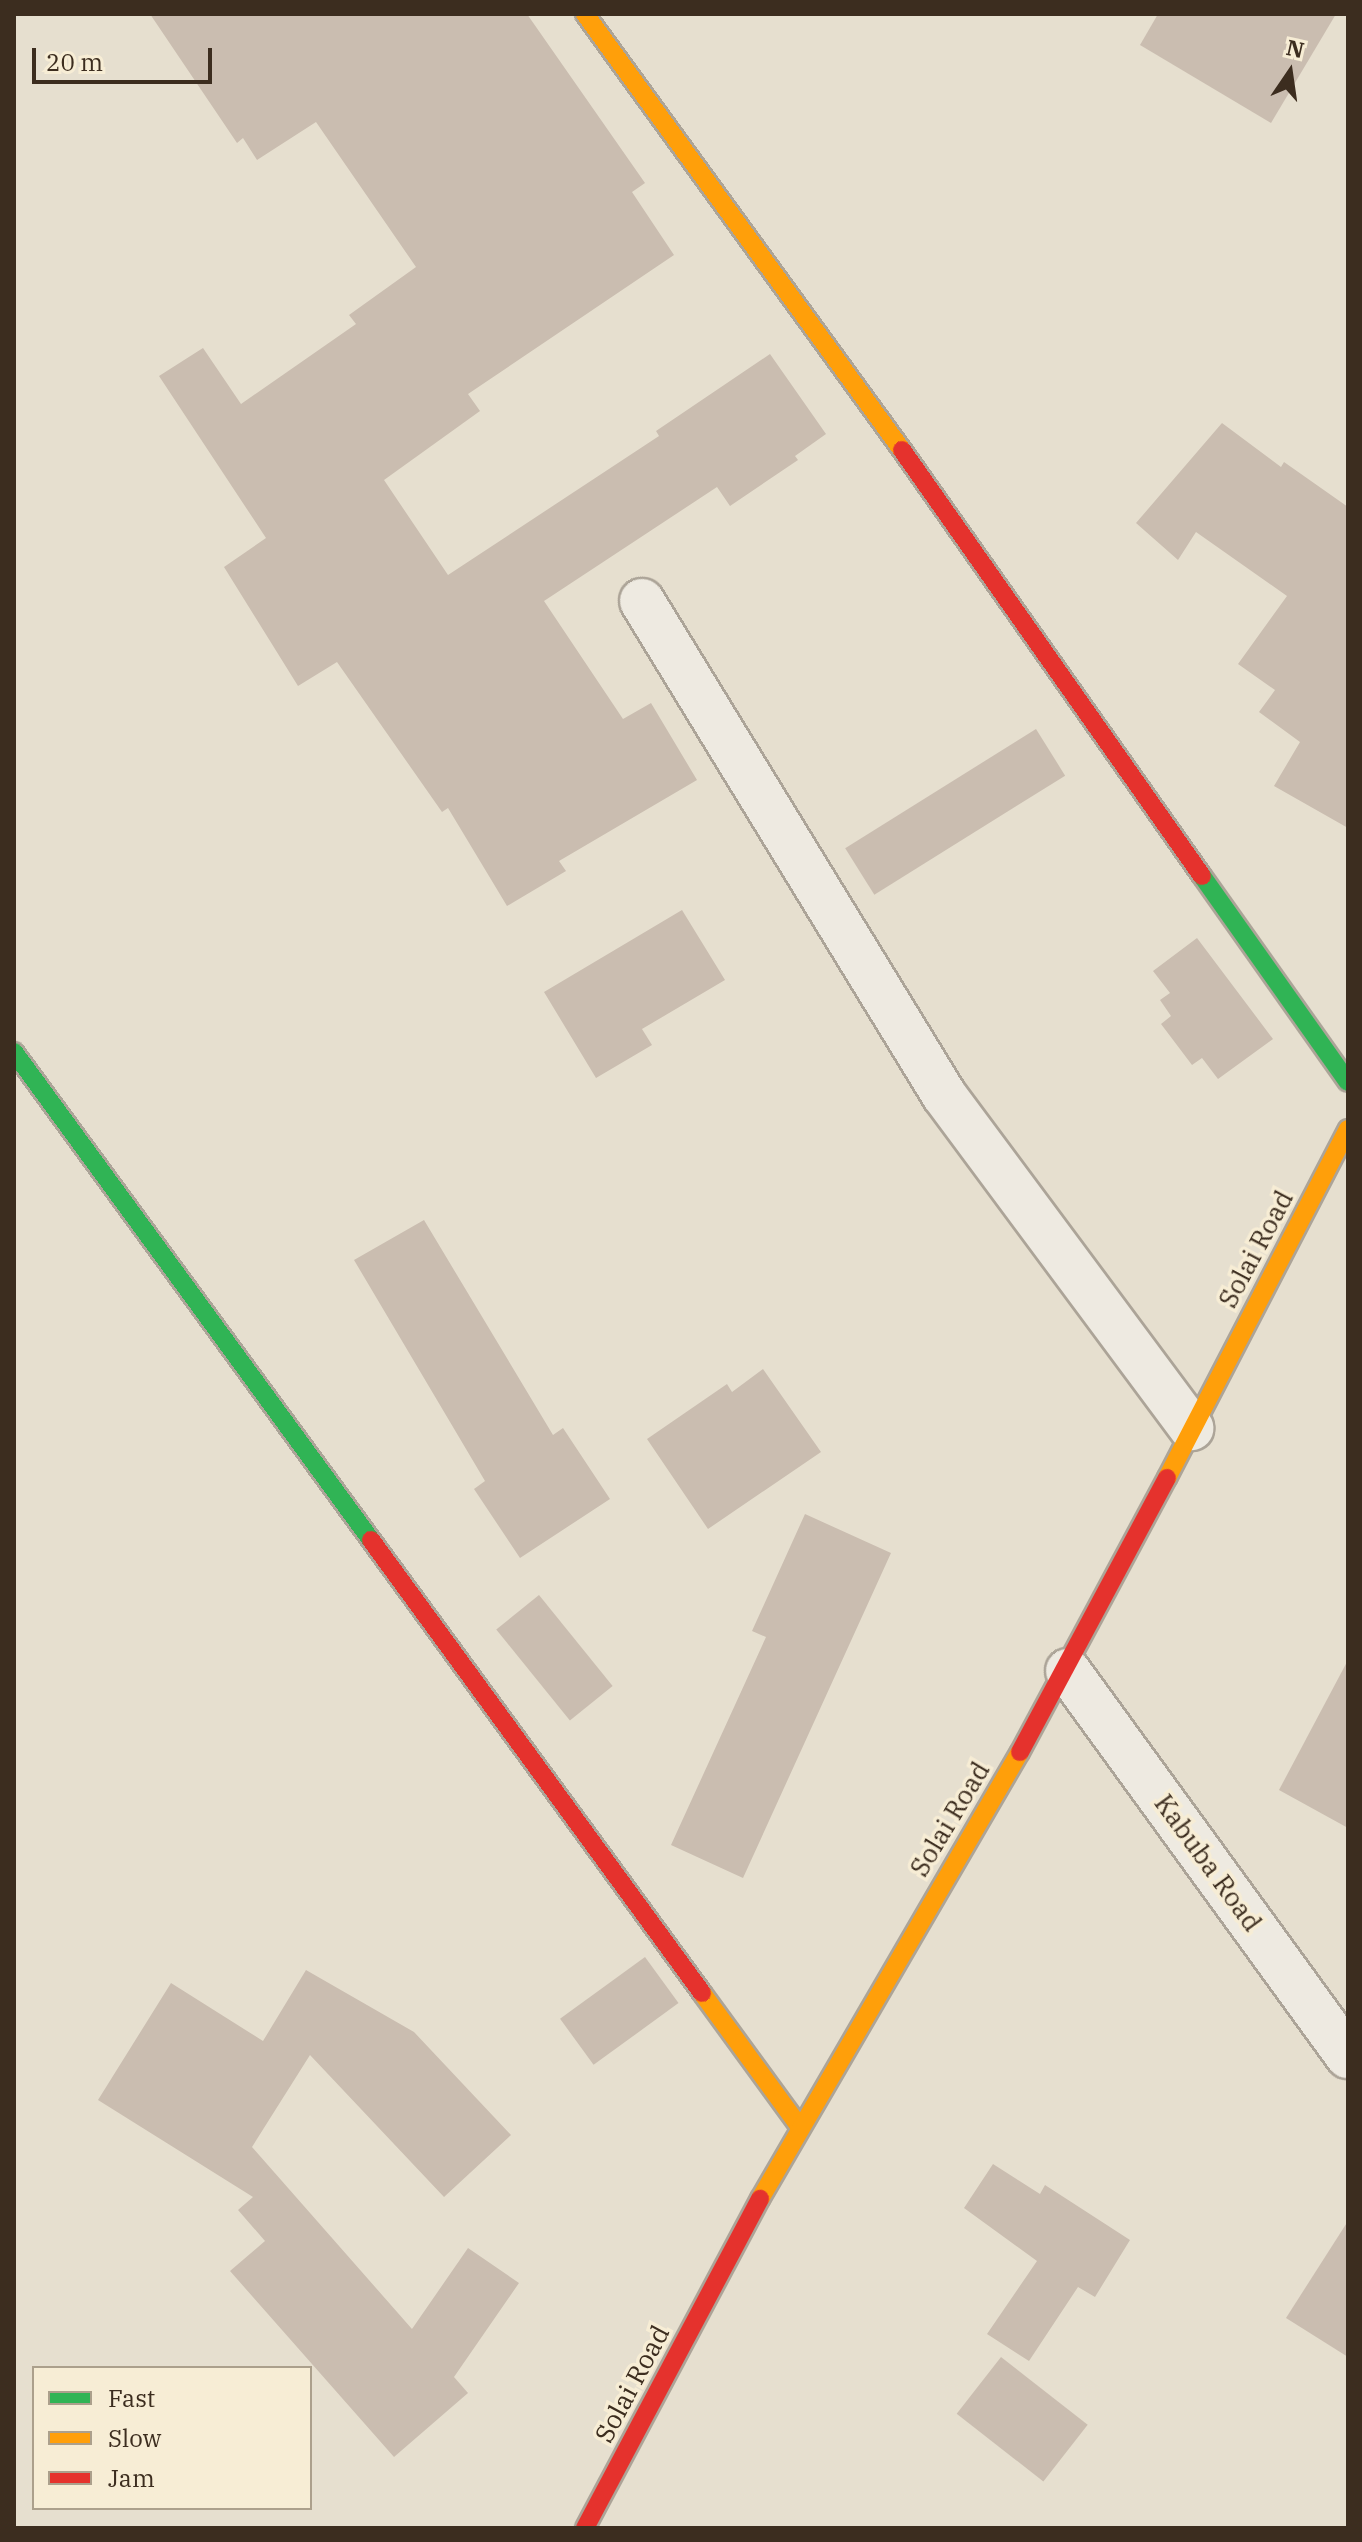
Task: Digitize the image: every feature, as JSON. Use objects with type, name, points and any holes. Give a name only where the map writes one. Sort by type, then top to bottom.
[{"type":"main road","points":[[585,14],[1348,1082]]},
{"type":"main road","points":[[14,1052],[799,2126]]},
{"type":"main road","name":"Solai Road","points":[[585,2528],[799,2126],[1068,1671],[1348,1129]]},
{"type":"street","points":[[642,601],[944,1095],[1191,1428]]},
{"type":"street","name":"Kabuba Road","points":[[1068,1671],[1348,2056]]},
{"type":"building","points":[[150,14],[527,14],[645,183],[632,192],[674,255],[468,394],[480,411],[384,480],[448,575],[659,436],[656,431],[770,354],[826,434],[795,456],[798,460],[730,506],[717,487],[544,601],[623,719],[651,703],[697,780],[559,861],[566,871],[507,906],[448,808],[442,812],[337,662],[298,686],[224,567],[266,538],[159,376],[203,348],[241,404],[356,324],[349,315],[416,267],[316,122],[257,160],[243,138],[237,143]]},
{"type":"building","points":[[1158,14],[1336,14],[1271,123],[1140,45]]},
{"type":"building","points":[[1222,423],[1281,467],[1284,462],[1348,507],[1348,828],[1274,786],[1300,742],[1259,712],[1275,690],[1238,664],[1287,596],[1196,532],[1178,560],[1136,523]]},
{"type":"building","points":[[1036,729],[1065,776],[874,895],[845,848]]},
{"type":"building","points":[[682,910],[725,980],[642,1029],[652,1045],[596,1078],[544,992]]},
{"type":"building","points":[[1197,938],[1273,1039],[1218,1079],[1202,1058],[1192,1065],[1161,1024],[1171,1016],[1160,1000],[1170,993],[1153,971]]},
{"type":"building","points":[[424,1220],[553,1435],[563,1428],[610,1499],[520,1558],[474,1489],[485,1481],[354,1260]]},
{"type":"building","points":[[763,1369],[821,1452],[708,1529],[647,1439],[727,1384],[732,1392]]},
{"type":"building","points":[[805,1514],[891,1553],[743,1878],[671,1845],[766,1637],[752,1631]]},
{"type":"building","points":[[539,1595],[613,1686],[570,1721],[496,1630]]},
{"type":"building","points":[[1348,1660],[1348,1828],[1279,1790]]},
{"type":"building","points":[[645,1957],[679,2003],[594,2065],[560,2019]]},
{"type":"building","points":[[306,1970],[414,2032],[511,2135],[444,2197],[310,2055],[252,2147],[412,2329],[468,2248],[519,2283],[454,2377],[468,2393],[394,2457],[230,2271],[265,2241],[238,2210],[253,2197],[98,2100],[171,1983],[263,2041]]},
{"type":"building","points":[[993,2164],[1040,2194],[1045,2185],[1130,2240],[1095,2297],[1078,2287],[1029,2361],[987,2334],[1037,2261],[964,2208]]},
{"type":"building","points":[[1348,2221],[1348,2357],[1286,2318]]},
{"type":"building","points":[[1001,2357],[1088,2425],[1043,2481],[957,2414]]},
{"type":"traffic: fast","points":[[1202,876],[1348,1082]]},
{"type":"traffic: fast","points":[[14,1052],[371,1540]]},
{"type":"traffic: slow","points":[[585,14],[902,450]]},
{"type":"traffic: slow","points":[[1167,1478],[1348,1129]]},
{"type":"traffic: slow","points":[[760,2199],[1020,1752]]},
{"type":"traffic: slow","points":[[702,1993],[799,2126]]},
{"type":"traffic: jam","points":[[902,450],[1202,876]]},
{"type":"traffic: jam","points":[[1020,1752],[1167,1478]]},
{"type":"traffic: jam","points":[[371,1540],[702,1993]]},
{"type":"traffic: jam","points":[[585,2528],[760,2199]]}]
